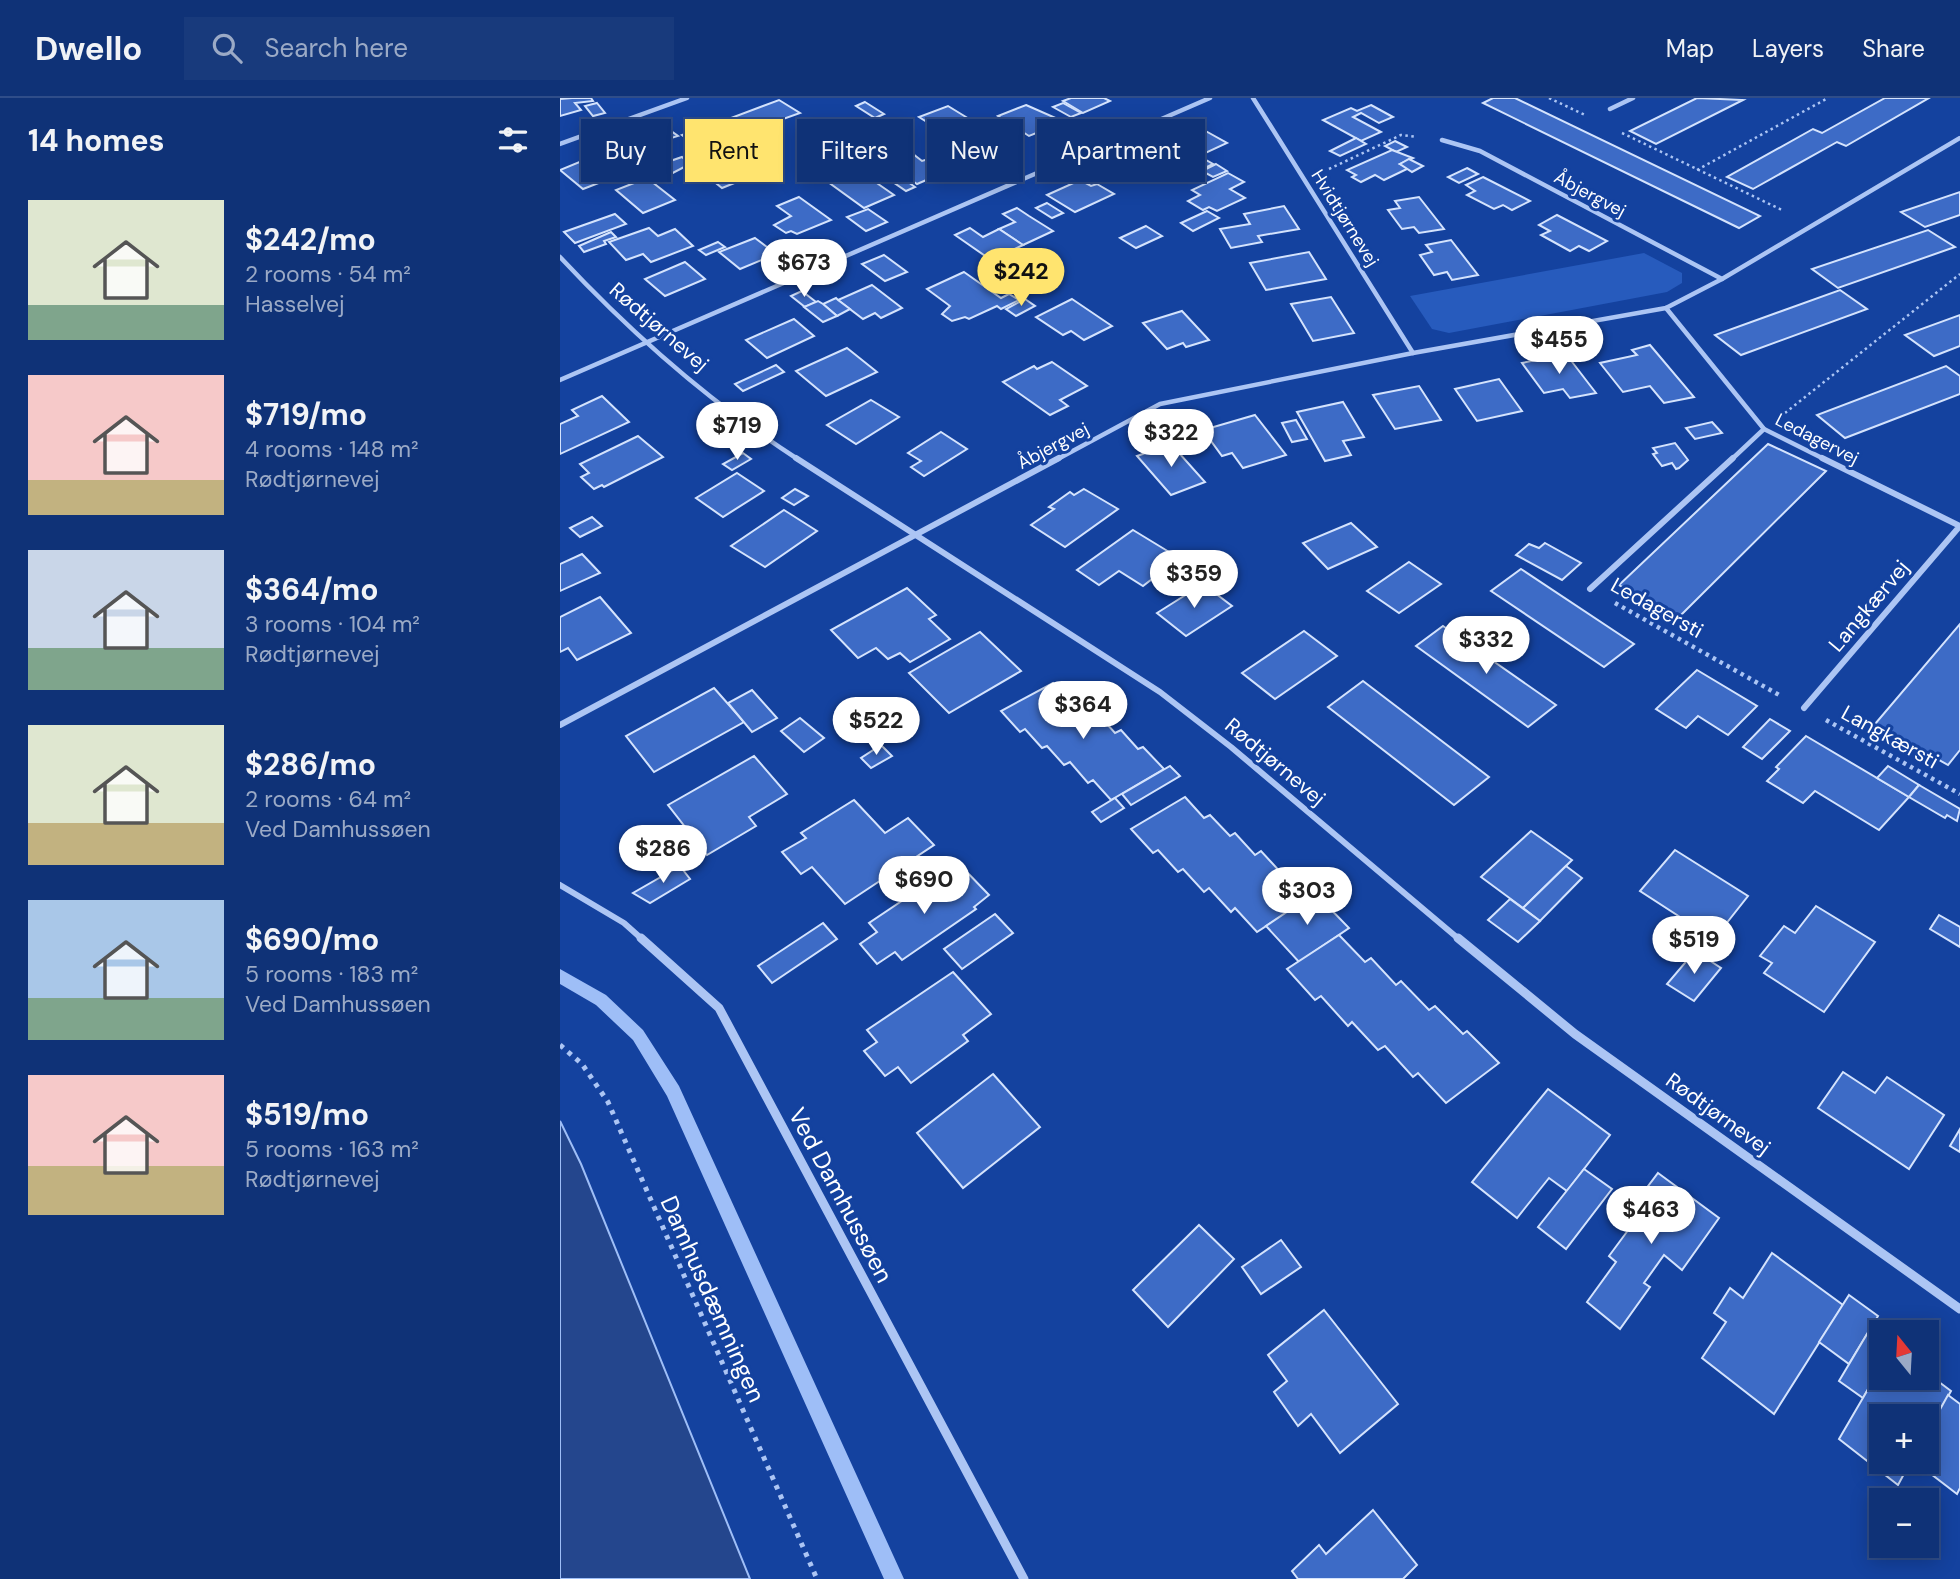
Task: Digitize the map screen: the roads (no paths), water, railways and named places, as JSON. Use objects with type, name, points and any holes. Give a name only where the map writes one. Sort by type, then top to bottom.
[{"type":"street","points":[[560,144],[687,98]]},
{"type":"street","points":[[560,380],[1210,98]]},
{"type":"street","name":"Hvidtjørnevej","points":[[1253,98],[1413,353]]},
{"type":"street","points":[[1610,109],[1633,98]]},
{"type":"street","name":"Åbjergvej","points":[[560,725],[1160,404],[1413,353],[1666,308],[1722,279],[1960,138]]},
{"type":"street","name":"Åbjergvej","points":[[1442,140],[1480,151],[1722,279]]},
{"type":"street","name":"Rødtjørnevej","points":[[560,257],[647,342],[753,430],[1160,692],[1231,747],[1400,891],[1575,1034],[1960,1308]]},
{"type":"street","name":"Ledagervej","points":[[1666,308],[1764,429],[1960,526]]},
{"type":"street","name":"Ledagersti","points":[[1590,589],[1764,429]]},
{"type":"street","name":"Langkærvej","points":[[1804,708],[1960,526]]},
{"type":"street","name":"Ved Damhussøen","points":[[560,885],[624,923],[719,1008],[1024,1579]]},
{"type":"waterway","points":[[560,976],[601,1000],[638,1035],[673,1091],[894,1579]]}]
